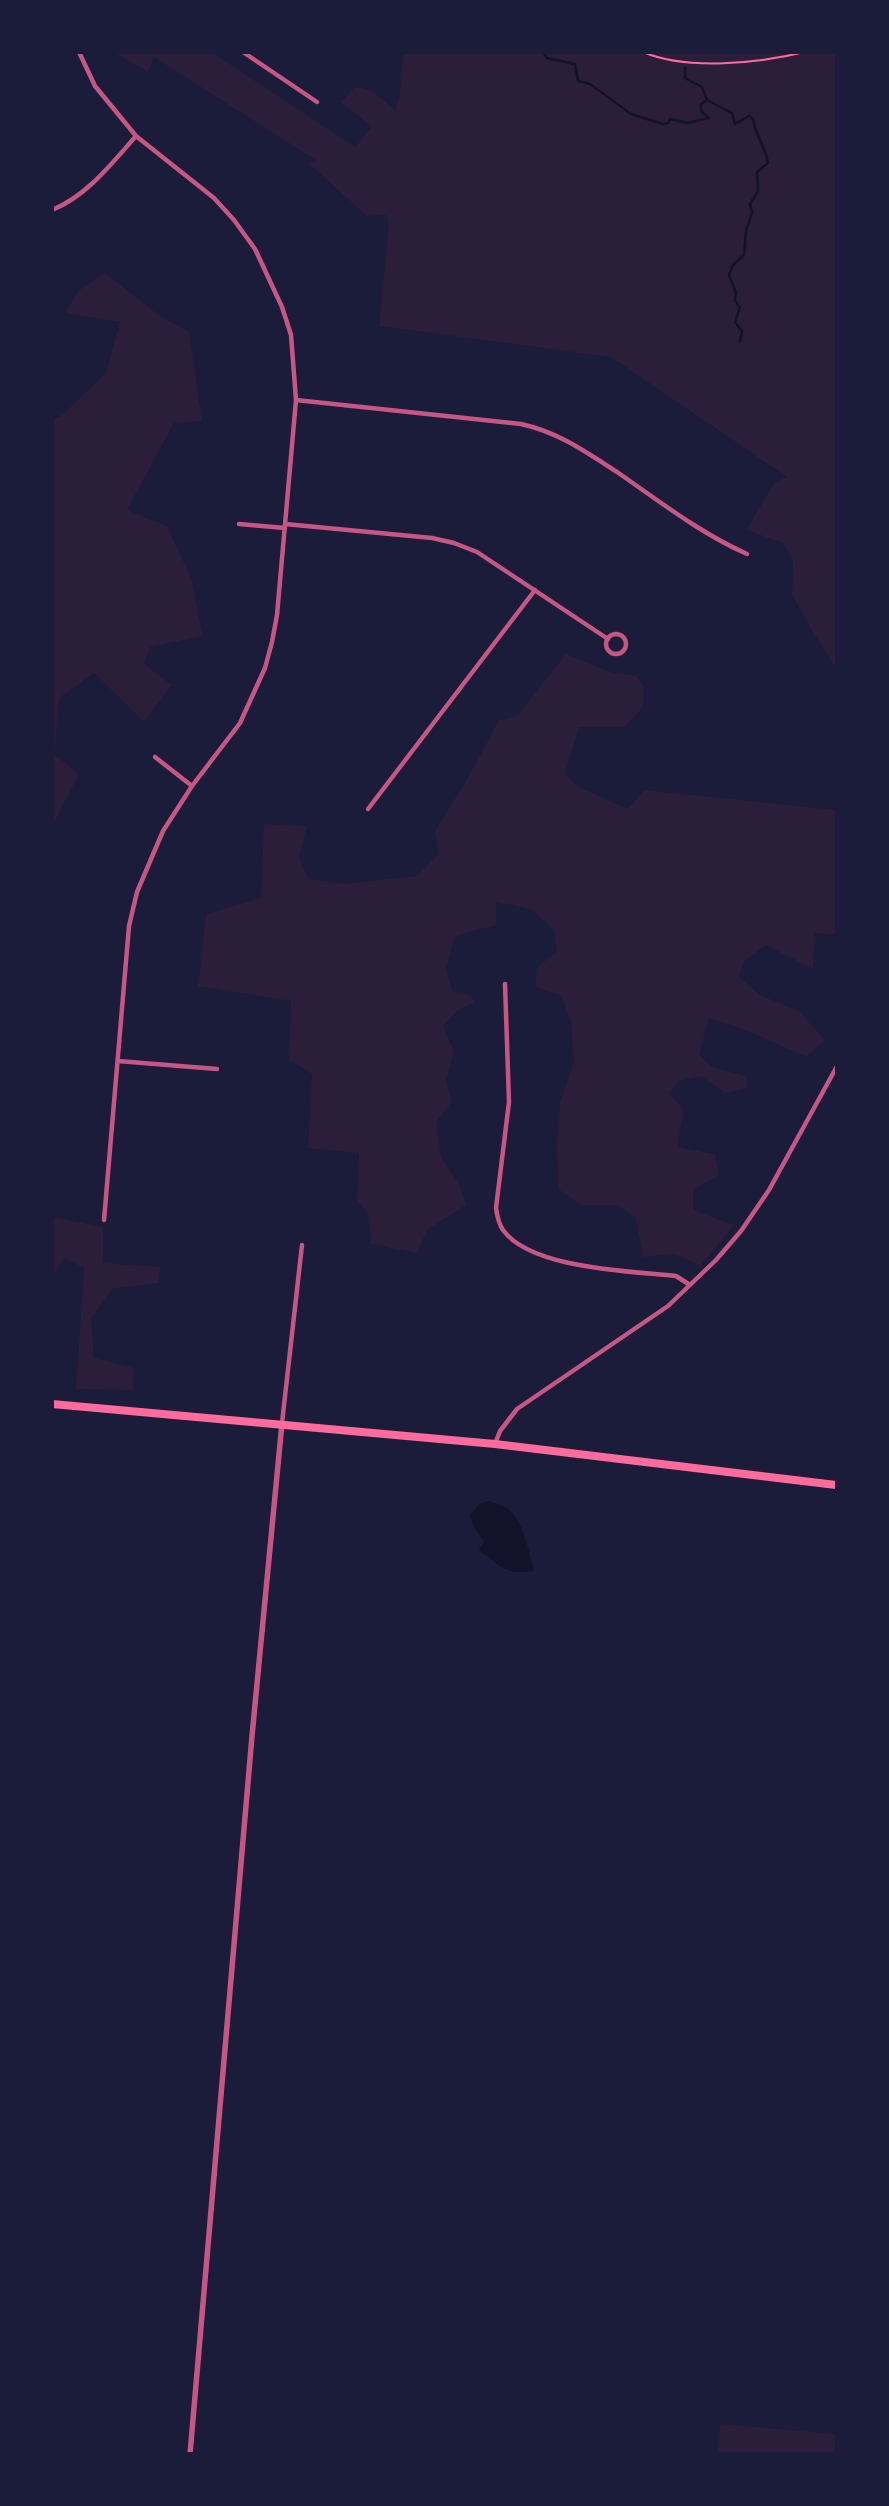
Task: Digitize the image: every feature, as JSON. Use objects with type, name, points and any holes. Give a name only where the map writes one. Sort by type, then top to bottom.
[{"type":"main road","points":[[52,1404],[282,1423],[495,1444],[836,1485]]},
{"type":"street","points":[[79,52],[95,86],[136,136],[214,198],[254,249],[273,284],[291,335],[296,400],[277,615],[265,668],[240,723],[192,786],[163,832],[137,892],[129,926],[104,1220]]},
{"type":"street","points":[[243,52],[317,102]]},
{"type":"street","points":[[52,210],[65,205],[86,189],[136,136]]},
{"type":"street","points":[[296,400],[522,424],[544,428],[578,446],[719,542],[747,554]]},
{"type":"street","points":[[239,524],[432,538],[454,543],[477,552],[608,639]]},
{"type":"street","points":[[368,810],[535,590]]},
{"type":"street","points":[[613,635],[622,636],[627,645],[624,651],[619,654],[609,652],[606,645],[608,639],[613,635]]},
{"type":"street","points":[[155,757],[192,786]]},
{"type":"street","points":[[505,984],[509,1102],[496,1208],[498,1221],[504,1232],[524,1248],[551,1260],[676,1276],[690,1285]]},
{"type":"street","points":[[118,1061],[217,1069]]},
{"type":"street","points":[[495,1444],[504,1424],[517,1409],[668,1306],[716,1260],[756,1211],[781,1171],[823,1088],[836,1068]]},
{"type":"street","points":[[190,2454],[252,1736],[282,1423],[302,1245]]},
{"type":"path","points":[[643,52],[677,62],[725,63],[775,59],[805,52]]},
{"type":"shaded area","points":[[115,53],[213,53],[355,147],[372,127],[341,102],[355,87],[371,90],[395,110],[399,100],[403,53],[836,53],[836,668],[792,595],[793,561],[783,543],[746,530],[775,482],[787,477],[611,357],[379,326],[389,224],[386,215],[367,216],[308,163],[317,161],[154,57],[148,72]]},
{"type":"shaded area","points":[[105,273],[160,316],[189,332],[202,421],[174,423],[127,510],[167,526],[191,578],[203,636],[150,647],[144,664],[172,685],[144,722],[94,673],[59,698],[54,754],[79,774],[53,825],[53,418],[60,417],[106,373],[120,322],[65,313],[78,291]]},
{"type":"shaded area","points":[[566,654],[610,672],[636,676],[644,686],[643,707],[625,727],[579,727],[565,774],[579,787],[628,809],[644,790],[836,810],[836,935],[815,933],[813,969],[766,945],[744,961],[739,977],[760,995],[799,1011],[825,1040],[806,1057],[746,1030],[709,1018],[699,1055],[712,1067],[746,1076],[748,1088],[725,1093],[701,1076],[679,1081],[669,1093],[684,1110],[677,1147],[715,1154],[719,1175],[693,1190],[693,1210],[734,1225],[700,1266],[676,1254],[643,1257],[636,1218],[618,1205],[581,1205],[558,1189],[557,1143],[560,1103],[574,1062],[571,1021],[561,996],[535,986],[538,966],[557,952],[554,930],[531,909],[496,902],[496,925],[455,936],[446,970],[453,992],[471,995],[475,1002],[458,1010],[443,1026],[454,1051],[446,1082],[452,1102],[436,1122],[441,1157],[460,1186],[466,1205],[427,1230],[417,1253],[371,1244],[369,1215],[357,1200],[359,1153],[308,1148],[312,1074],[289,1060],[291,1001],[198,986],[206,914],[261,898],[264,824],[307,826],[299,858],[309,879],[344,884],[417,876],[439,854],[435,831],[470,774],[499,720],[517,716]]},
{"type":"shaded area","points":[[53,1217],[103,1227],[103,1263],[160,1267],[159,1283],[112,1289],[91,1319],[94,1358],[134,1368],[133,1390],[76,1389],[84,1268],[64,1258],[53,1276]]},
{"type":"shaded area","points":[[488,1501],[507,1508],[513,1513],[525,1537],[534,1571],[510,1571],[479,1550],[484,1541],[473,1526],[470,1515],[480,1504]]},
{"type":"shaded area","points":[[720,2424],[836,2434],[836,2453],[718,2453]]},
{"type":"waterway","points":[[543,52],[547,58],[575,64],[578,81],[590,84],[631,114],[663,124],[668,123],[670,119],[688,123],[709,118],[701,111],[701,104],[707,100]]},
{"type":"waterway","points":[[685,68],[685,78],[702,87],[707,100],[732,113],[735,124],[749,116],[753,119],[768,163],[757,172],[758,191],[750,204],[752,213],[746,230],[744,255],[733,265],[729,275],[736,293],[735,301],[740,307],[735,322],[742,331],[740,341]]}]
